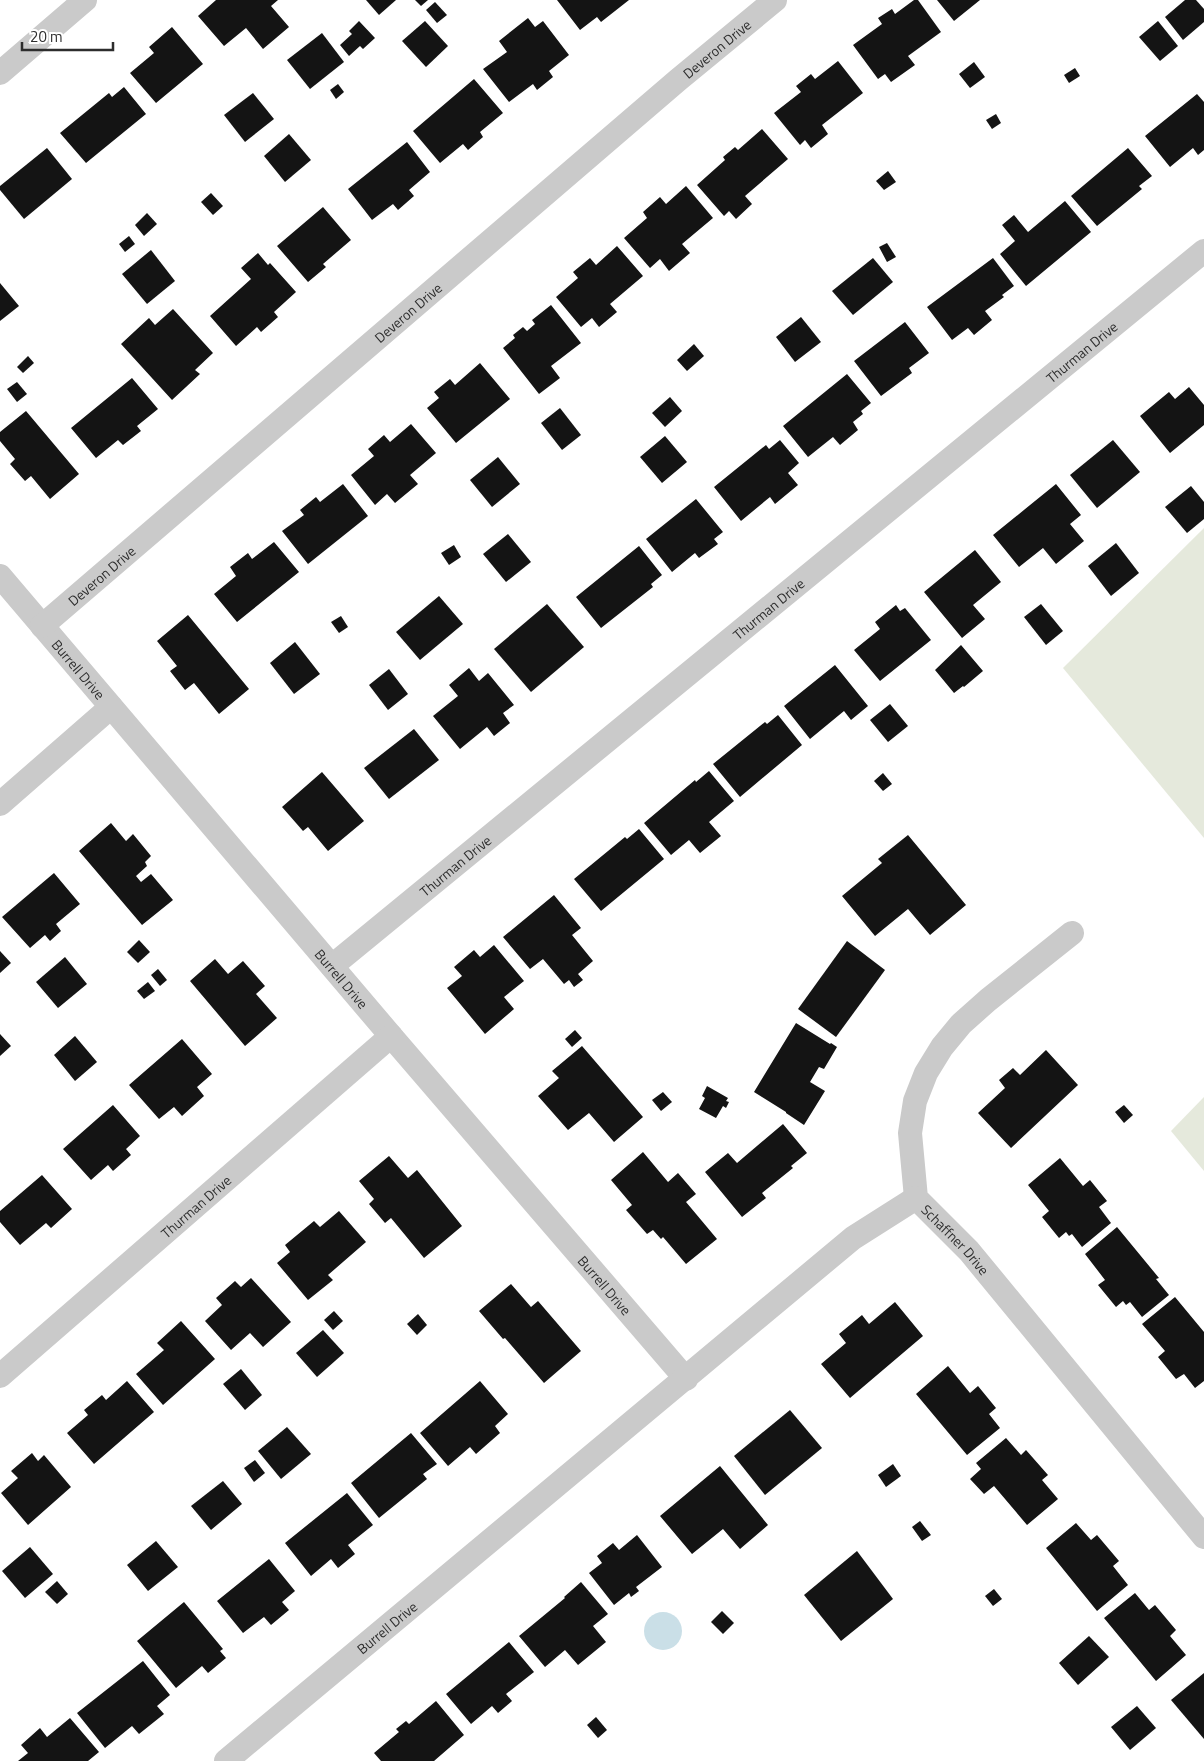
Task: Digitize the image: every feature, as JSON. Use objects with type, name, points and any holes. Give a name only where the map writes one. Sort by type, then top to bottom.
[{"type":"street","points":[[0,73],[85,0]]},
{"type":"street","name":"Deveron Drive","points":[[42,626],[670,86],[775,0]]},
{"type":"street","name":"Thurman Drive","points":[[332,966],[1204,251]]},
{"type":"street","name":"Burrell Drive","points":[[0,576],[391,1036],[686,1379]]},
{"type":"street","points":[[0,804],[111,707]]},
{"type":"street","name":"Schaffner Drive","points":[[1072,933],[961,1024],[942,1047],[926,1073],[915,1101],[910,1133],[916,1198],[969,1252],[1204,1537]]},
{"type":"street","name":"Thurman Drive","points":[[0,1376],[391,1036]]},
{"type":"street","name":"Burrell Drive","points":[[226,1761],[854,1238],[916,1198]]},
{"type":"shaded area","points":[[1204,528],[1204,838],[1063,668]]},
{"type":"shaded area","points":[[1204,1097],[1204,1171],[1171,1131]]},
{"type":"water","points":[[663,1612],[676,1618],[682,1631],[676,1644],[663,1650],[650,1644],[644,1631],[650,1618]]},
{"type":"building","points":[[216,0],[278,0],[271,6],[289,27],[263,49],[246,28],[224,46],[198,16]]},
{"type":"building","points":[[366,0],[396,0],[379,15]]},
{"type":"building","points":[[415,0],[428,0],[421,6]]},
{"type":"building","points":[[557,0],[629,0],[601,22],[597,17],[580,30]]},
{"type":"building","points":[[914,0],[918,0],[941,32],[908,56],[915,65],[891,82],[885,74],[878,79],[853,45],[882,24],[878,18],[892,9],[895,14]]},
{"type":"building","points":[[937,0],[980,0],[954,21]]},
{"type":"building","points":[[1185,0],[1196,0],[1204,9],[1204,22],[1183,40],[1165,17]]},
{"type":"building","points":[[435,2],[447,15],[437,23],[426,10]]},
{"type":"building","points":[[528,18],[535,27],[543,21],[569,55],[549,71],[553,77],[537,90],[533,84],[509,102],[483,69],[507,52],[499,41]]},
{"type":"building","points":[[359,21],[375,38],[363,49],[360,46],[349,56],[340,45],[352,34],[349,31]]},
{"type":"building","points":[[425,21],[448,46],[426,67],[402,41]]},
{"type":"building","points":[[1158,21],[1178,46],[1160,61],[1139,37]]},
{"type":"building","points":[[172,27],[203,64],[156,103],[130,73],[154,53],[149,47]]},
{"type":"building","points":[[322,33],[344,62],[310,89],[287,60]]},
{"type":"building","points":[[838,61],[863,93],[822,125],[828,134],[811,148],[805,140],[800,145],[774,113],[801,92],[796,86],[811,74],[815,79]]},
{"type":"building","points":[[974,62],[985,77],[970,88],[959,74]]},
{"type":"building","points":[[1075,68],[1080,76],[1069,83],[1064,75]]},
{"type":"building","points":[[474,79],[503,113],[480,132],[483,137],[468,150],[463,144],[440,163],[413,131]]},
{"type":"building","points":[[338,84],[344,92],[336,99],[330,90]]},
{"type":"building","points":[[124,87],[146,114],[86,163],[60,133],[109,93],[112,97]]},
{"type":"building","points":[[253,93],[274,119],[245,142],[224,115]]},
{"type":"building","points":[[1197,94],[1204,102],[1204,150],[1198,155],[1193,148],[1170,167],[1145,136]]},
{"type":"building","points":[[996,114],[1001,123],[992,129],[986,120]]},
{"type":"building","points":[[762,129],[788,159],[745,196],[752,204],[736,219],[729,211],[724,216],[697,185],[725,160],[723,157],[735,147],[738,150]]},
{"type":"building","points":[[289,134],[311,160],[285,182],[264,156]]},
{"type":"building","points":[[407,142],[430,172],[409,190],[414,196],[398,210],[393,204],[372,220],[348,189]]},
{"type":"building","points":[[47,148],[72,179],[24,219],[0,190],[0,186]]},
{"type":"building","points":[[1128,148],[1152,176],[1139,186],[1142,189],[1097,226],[1071,196]]},
{"type":"building","points":[[888,171],[896,182],[884,190],[876,181]]},
{"type":"building","points":[[686,186],[713,218],[682,244],[690,253],[669,271],[660,259],[650,268],[624,238],[647,218],[643,212],[660,197],[666,204]]},
{"type":"building","points":[[211,193],[223,206],[213,215],[201,202]]},
{"type":"building","points":[[1065,201],[1091,232],[1026,286],[1000,254],[1015,241],[1002,225],[1014,215],[1028,232]]},
{"type":"building","points":[[323,207],[351,240],[323,264],[326,267],[308,282],[277,246]]},
{"type":"building","points":[[147,213],[157,224],[144,236],[135,225]]},
{"type":"building","points":[[129,236],[135,244],[125,252],[119,244]]},
{"type":"building","points":[[887,243],[896,257],[887,262],[879,247]]},
{"type":"building","points":[[617,246],[643,276],[610,304],[617,312],[599,327],[592,318],[581,327],[556,297],[578,278],[573,272],[590,258],[596,265]]},
{"type":"building","points":[[151,250],[175,281],[147,304],[122,274]]},
{"type":"building","points":[[258,253],[268,265],[270,263],[296,292],[274,312],[278,317],[261,332],[257,327],[236,346],[210,316],[251,279],[241,268]]},
{"type":"building","points":[[873,258],[893,282],[853,315],[832,291]]},
{"type":"building","points":[[993,258],[1014,286],[1002,295],[1004,297],[985,311],[992,320],[974,335],[968,328],[952,340],[927,307]]},
{"type":"building","points":[[0,283],[19,306],[0,321]]},
{"type":"building","points":[[551,305],[581,343],[551,366],[560,378],[539,394],[503,348],[515,338],[513,335],[523,327],[527,331],[535,324],[532,320]]},
{"type":"building","points":[[173,309],[213,353],[195,370],[200,374],[172,400],[121,344],[149,318],[155,325]]},
{"type":"building","points":[[801,317],[821,342],[795,362],[776,337]]},
{"type":"building","points":[[905,322],[929,353],[909,368],[912,373],[881,396],[854,361]]},
{"type":"building","points":[[694,344],[704,356],[687,371],[677,360]]},
{"type":"building","points":[[28,356],[34,363],[23,373],[17,367]]},
{"type":"building","points":[[480,363],[510,399],[456,443],[427,408],[439,398],[434,392],[450,379],[455,385]]},
{"type":"building","points":[[847,374],[871,403],[861,411],[863,414],[853,422],[858,430],[840,445],[833,437],[808,457],[783,426]]},
{"type":"building","points":[[132,378],[158,409],[137,426],[141,431],[123,445],[118,440],[96,458],[71,428]]},
{"type":"building","points":[[17,382],[27,394],[17,402],[7,389]]},
{"type":"building","points":[[1189,387],[1204,405],[1204,425],[1170,453],[1140,416],[1169,392],[1175,399]]},
{"type":"building","points":[[670,397],[682,411],[665,427],[652,413]]},
{"type":"building","points":[[560,408],[581,435],[562,450],[541,423]]},
{"type":"building","points":[[26,411],[79,474],[50,499],[31,476],[25,481],[10,464],[15,459],[0,441],[0,432]]},
{"type":"building","points":[[411,424],[436,453],[410,475],[418,484],[395,503],[387,494],[375,505],[351,475],[374,456],[368,449],[384,435],[390,442]]},
{"type":"building","points":[[665,436],[687,462],[662,483],[640,457]]},
{"type":"building","points":[[780,440],[799,463],[788,473],[798,485],[775,504],[770,497],[741,521],[714,487],[766,445],[769,449]]},
{"type":"building","points":[[1113,440],[1140,472],[1097,508],[1070,475]]},
{"type":"building","points":[[498,457],[520,484],[492,507],[470,480]]},
{"type":"building","points":[[343,484],[368,516],[308,564],[282,531],[304,515],[300,510],[316,497],[320,502]]},
{"type":"building","points":[[1056,484],[1081,515],[1070,524],[1084,541],[1056,564],[1043,548],[1019,567],[993,535]]},
{"type":"building","points":[[1191,486],[1204,502],[1204,519],[1187,533],[1165,507]]},
{"type":"building","points":[[696,499],[723,532],[714,539],[718,544],[699,558],[695,553],[672,572],[646,539]]},
{"type":"building","points":[[508,534],[531,562],[506,582],[483,554]]},
{"type":"building","points":[[274,542],[299,572],[237,622],[214,594],[236,576],[230,567],[248,553],[252,559]]},
{"type":"building","points":[[1116,543],[1139,573],[1111,596],[1088,566]]},
{"type":"building","points":[[454,545],[461,557],[449,565],[441,553]]},
{"type":"building","points":[[639,546],[662,575],[651,584],[653,587],[601,628],[576,597]]},
{"type":"building","points":[[975,550],[1001,582],[973,605],[985,619],[962,638],[924,592]]},
{"type":"building","points":[[439,596],[463,624],[420,660],[396,632]]},
{"type":"building","points":[[547,604],[584,647],[531,692],[494,649]]},
{"type":"building","points":[[1041,604],[1063,631],[1046,645],[1024,617]]},
{"type":"building","points":[[896,605],[900,611],[905,608],[931,640],[880,681],[854,650],[880,629],[875,622]]},
{"type":"building","points":[[188,615],[249,689],[219,714],[194,683],[185,690],[170,671],[177,666],[157,641]]},
{"type":"building","points":[[341,616],[348,627],[339,633],[331,622]]},
{"type":"building","points":[[295,642],[320,674],[294,694],[270,663]]},
{"type":"building","points":[[961,645],[983,671],[954,693],[935,670]]},
{"type":"building","points":[[835,665],[868,706],[851,720],[844,711],[810,739],[784,706]]},
{"type":"building","points":[[469,668],[479,681],[488,673],[514,705],[503,713],[510,723],[494,736],[487,727],[460,749],[433,716],[458,696],[449,685]]},
{"type":"building","points":[[389,669],[408,694],[388,710],[369,685]]},
{"type":"building","points":[[890,704],[908,726],[888,742],[870,720]]},
{"type":"building","points":[[778,715],[802,745],[740,797],[713,764],[765,722],[767,724]]},
{"type":"building","points":[[414,729],[439,760],[389,799],[364,768]]},
{"type":"building","points":[[709,771],[734,801],[709,822],[721,836],[700,853],[689,840],[671,855],[644,823],[695,780],[696,782]]},
{"type":"building","points":[[322,772],[364,821],[328,851],[308,827],[303,831],[282,807]]},
{"type":"building","points":[[883,773],[892,784],[883,791],[874,781]]},
{"type":"building","points":[[111,823],[126,841],[133,834],[151,856],[145,862],[147,866],[136,876],[141,882],[151,874],[173,900],[142,925],[79,851]]},
{"type":"building","points":[[639,829],[664,859],[601,911],[574,879],[625,837],[627,839]]},
{"type":"building","points":[[908,835],[966,905],[930,935],[908,909],[875,936],[842,896],[882,863],[878,859]]},
{"type":"building","points":[[54,873],[80,904],[56,924],[61,931],[50,941],[45,935],[30,948],[2,917]]},
{"type":"building","points":[[554,895],[581,928],[572,935],[593,961],[578,974],[583,980],[574,987],[569,980],[564,984],[543,959],[530,969],[503,937]]},
{"type":"building","points":[[139,940],[150,952],[138,963],[127,952]]},
{"type":"building","points":[[847,941],[885,970],[836,1037],[798,1009]]},
{"type":"building","points":[[494,945],[524,981],[504,997],[514,1009],[485,1034],[447,988],[462,976],[454,967],[474,950],[480,957]]},
{"type":"building","points":[[0,951],[11,963],[0,973]]},
{"type":"building","points":[[65,957],[87,984],[58,1008],[36,982]]},
{"type":"building","points":[[215,959],[228,974],[243,961],[265,986],[256,994],[277,1018],[245,1046],[190,981]]},
{"type":"building","points":[[158,969],[167,980],[160,986],[151,975]]},
{"type":"building","points":[[148,982],[155,991],[144,999],[137,991]]},
{"type":"building","points":[[796,1023],[837,1047],[824,1069],[819,1067],[810,1082],[825,1091],[804,1125],[754,1092]]},
{"type":"building","points":[[575,1030],[582,1038],[572,1047],[565,1039]]},
{"type":"building","points":[[0,1034],[11,1046],[0,1056]]},
{"type":"building","points":[[75,1036],[97,1062],[75,1081],[54,1055]]},
{"type":"building","points":[[182,1039],[212,1074],[197,1087],[204,1096],[182,1116],[174,1107],[159,1119],[129,1085]]},
{"type":"building","points":[[582,1046],[643,1117],[614,1142],[589,1113],[568,1130],[538,1096],[559,1078],[552,1071]]},
{"type":"building","points":[[1046,1050],[1078,1085],[1011,1148],[978,1113],[1005,1088],[999,1080],[1013,1068],[1020,1075]]},
{"type":"building","points":[[707,1086],[728,1098],[726,1101],[729,1102],[726,1108],[723,1106],[716,1118],[699,1109],[705,1098],[702,1096]]},
{"type":"building","points":[[663,1092],[672,1102],[661,1111],[652,1100]]},
{"type":"building","points":[[113,1105],[140,1136],[126,1149],[131,1155],[113,1171],[108,1165],[91,1180],[63,1149]]},
{"type":"building","points":[[1124,1105],[1133,1115],[1124,1123],[1115,1112]]},
{"type":"building","points":[[783,1124],[807,1153],[791,1166],[793,1168],[762,1193],[766,1198],[742,1217],[705,1172],[728,1153],[737,1163]]},
{"type":"building","points":[[643,1152],[668,1182],[678,1173],[696,1194],[686,1202],[717,1239],[686,1264],[663,1237],[661,1239],[653,1230],[647,1234],[626,1210],[632,1205],[611,1180]]},
{"type":"building","points":[[389,1156],[408,1178],[417,1170],[462,1226],[424,1258],[391,1218],[385,1223],[369,1204],[374,1199],[359,1181]]},
{"type":"building","points":[[1060,1158],[1083,1186],[1090,1180],[1107,1201],[1099,1207],[1111,1223],[1082,1247],[1072,1234],[1069,1236],[1066,1232],[1059,1238],[1042,1217],[1049,1211],[1028,1185]]},
{"type":"building","points":[[42,1175],[72,1209],[51,1228],[46,1223],[20,1245],[0,1222],[0,1211]]},
{"type":"building","points":[[339,1211],[366,1242],[328,1275],[333,1280],[308,1300],[277,1263],[290,1252],[285,1245],[314,1221],[320,1227]]},
{"type":"building","points":[[1117,1227],[1159,1278],[1156,1279],[1169,1295],[1142,1317],[1130,1302],[1126,1305],[1123,1301],[1116,1307],[1098,1285],[1105,1280],[1085,1254]]},
{"type":"building","points":[[251,1278],[291,1322],[263,1347],[250,1333],[231,1350],[205,1321],[222,1305],[216,1298],[235,1281],[241,1287]]},
{"type":"building","points":[[511,1284],[531,1307],[538,1301],[581,1351],[544,1383],[479,1311]]},
{"type":"building","points":[[1175,1297],[1204,1332],[1204,1381],[1195,1388],[1184,1374],[1176,1379],[1158,1357],[1165,1351],[1142,1324]]},
{"type":"building","points":[[895,1302],[923,1336],[850,1398],[821,1364],[846,1343],[839,1334],[862,1315],[869,1324]]},
{"type":"building","points":[[334,1311],[343,1321],[333,1330],[324,1320]]},
{"type":"building","points":[[418,1314],[427,1325],[417,1335],[407,1324]]},
{"type":"building","points":[[181,1321],[215,1359],[163,1405],[136,1374],[164,1350],[157,1343]]},
{"type":"building","points":[[323,1330],[344,1353],[317,1377],[296,1353]]},
{"type":"building","points":[[948,1366],[970,1393],[978,1386],[996,1408],[989,1414],[1000,1428],[967,1455],[916,1394]]},
{"type":"building","points":[[241,1369],[262,1395],[245,1410],[223,1384]]},
{"type":"building","points":[[127,1381],[154,1412],[94,1464],[67,1433],[88,1415],[84,1410],[102,1395],[106,1400]]},
{"type":"building","points":[[480,1381],[508,1414],[495,1426],[500,1433],[476,1454],[470,1447],[448,1466],[420,1433]]},
{"type":"building","points":[[790,1410],[822,1448],[765,1495],[734,1456]]},
{"type":"building","points":[[287,1427],[311,1454],[281,1479],[258,1451]]},
{"type":"building","points":[[411,1433],[437,1464],[423,1474],[427,1479],[379,1518],[351,1483]]},
{"type":"building","points":[[1006,1438],[1021,1455],[1026,1450],[1048,1475],[1042,1480],[1058,1499],[1027,1525],[994,1486],[984,1494],[970,1479],[981,1469],[976,1463]]},
{"type":"building","points":[[32,1453],[38,1461],[44,1455],[71,1487],[28,1525],[1,1493],[18,1478],[11,1471]]},
{"type":"building","points":[[255,1460],[265,1473],[254,1482],[244,1468]]},
{"type":"building","points":[[893,1464],[901,1476],[886,1487],[878,1475]]},
{"type":"building","points":[[720,1466],[768,1525],[740,1549],[723,1529],[692,1554],[660,1516]]},
{"type":"building","points":[[223,1481],[242,1504],[211,1530],[191,1506]]},
{"type":"building","points":[[347,1493],[373,1525],[348,1545],[355,1554],[338,1568],[331,1559],[311,1576],[285,1543]]},
{"type":"building","points":[[920,1521],[931,1535],[922,1541],[912,1527]]},
{"type":"building","points":[[1076,1523],[1091,1540],[1097,1535],[1119,1561],[1113,1566],[1128,1585],[1097,1611],[1046,1548]]},
{"type":"building","points":[[637,1535],[662,1567],[636,1587],[639,1591],[631,1597],[629,1593],[614,1605],[589,1573],[602,1563],[597,1556],[613,1543],[619,1550]]},
{"type":"building","points":[[156,1541],[178,1567],[148,1591],[127,1565]]},
{"type":"building","points":[[30,1547],[53,1574],[25,1598],[2,1571]]},
{"type":"building","points":[[857,1551],[893,1599],[841,1641],[804,1595]]},
{"type":"building","points":[[269,1559],[295,1591],[282,1602],[289,1610],[271,1625],[264,1617],[243,1633],[217,1601]]},
{"type":"building","points":[[57,1581],[68,1594],[57,1604],[45,1592]]},
{"type":"building","points":[[581,1582],[608,1614],[593,1626],[606,1642],[578,1665],[565,1650],[545,1667],[519,1636],[565,1598]]},
{"type":"building","points":[[994,1589],[1002,1599],[993,1606],[985,1596]]},
{"type":"building","points":[[1135,1593],[1149,1610],[1155,1605],[1176,1630],[1170,1636],[1186,1655],[1156,1681],[1104,1618]]},
{"type":"building","points":[[184,1602],[223,1649],[220,1651],[226,1658],[208,1673],[202,1666],[176,1688],[137,1641]]},
{"type":"building","points":[[722,1611],[734,1623],[723,1634],[711,1622]]},
{"type":"building","points":[[1089,1636],[1109,1657],[1078,1685],[1059,1663]]},
{"type":"building","points":[[509,1642],[534,1672],[506,1694],[512,1701],[498,1713],[492,1706],[471,1724],[446,1694]]},
{"type":"building","points":[[143,1661],[170,1695],[157,1706],[164,1714],[139,1734],[132,1726],[105,1748],[77,1713]]},
{"type":"building","points":[[1204,1673],[1204,1739],[1171,1700]]},
{"type":"building","points":[[436,1701],[464,1735],[434,1761],[381,1761],[374,1753],[399,1732],[396,1729],[406,1721],[409,1724]]},
{"type":"building","points":[[1137,1706],[1156,1728],[1130,1750],[1111,1727]]},
{"type":"building","points":[[596,1717],[607,1730],[598,1738],[587,1725]]},
{"type":"building","points":[[70,1718],[99,1752],[88,1761],[18,1761],[28,1753],[21,1745],[40,1728],[47,1737]]}]
